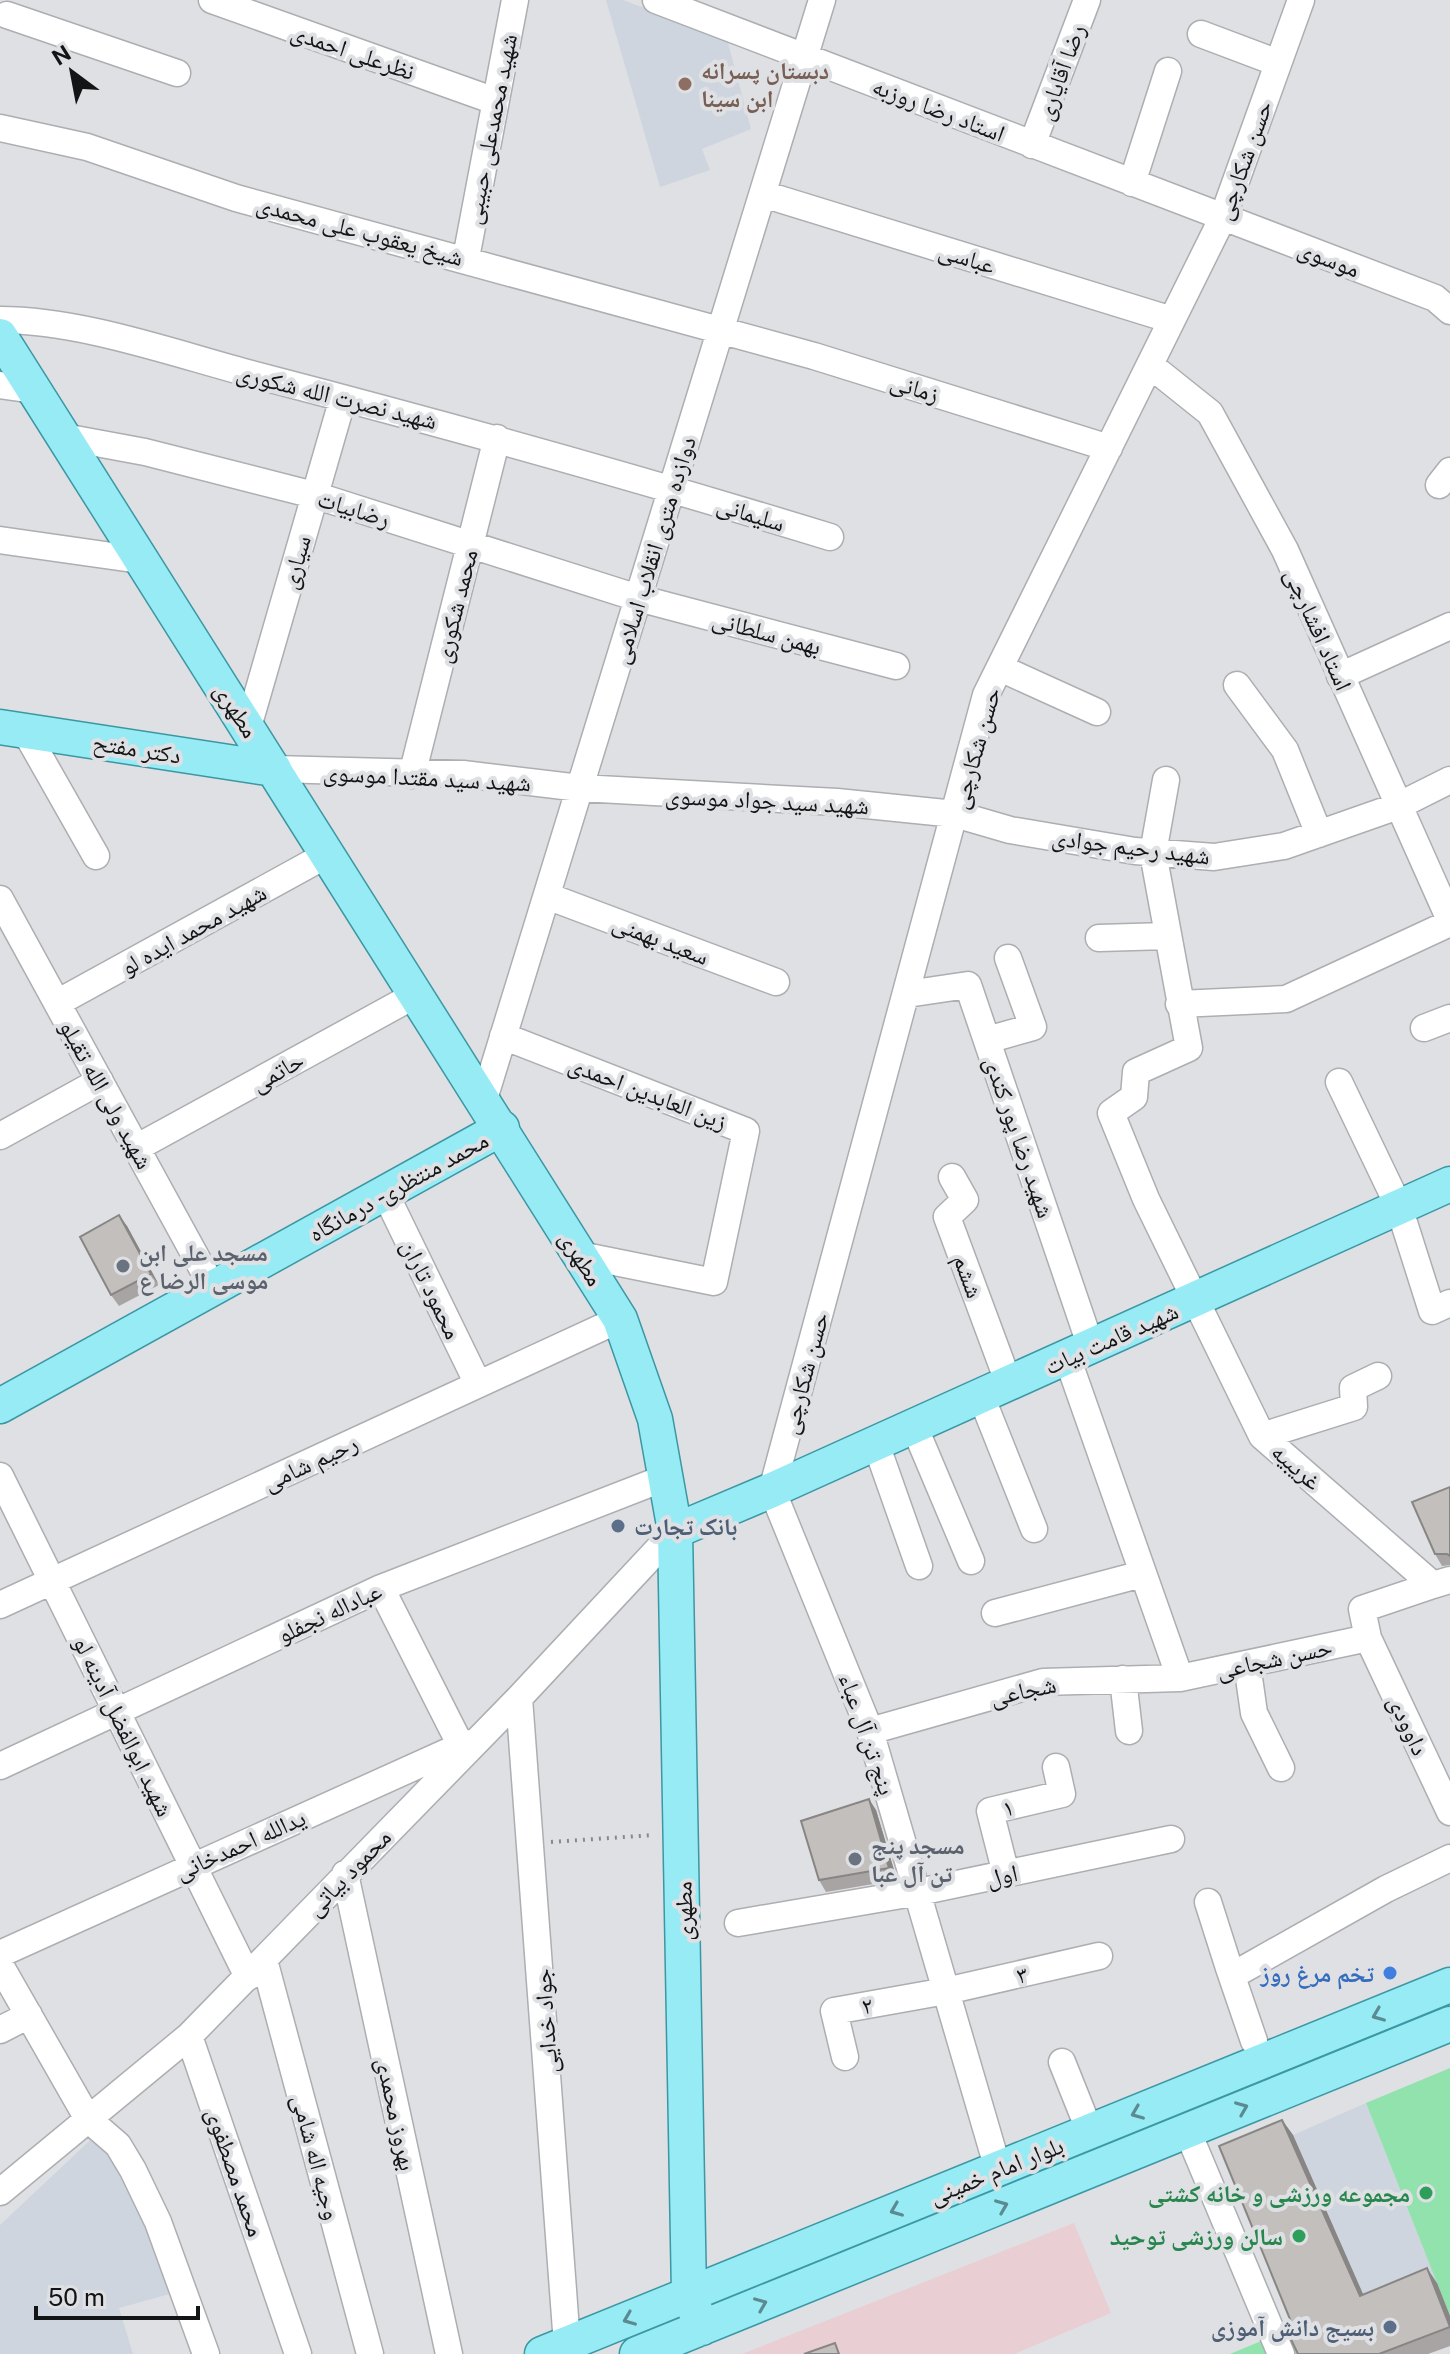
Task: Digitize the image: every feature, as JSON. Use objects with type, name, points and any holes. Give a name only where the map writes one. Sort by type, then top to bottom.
[{"type":"main road","name":"مطهری","points":[[0,336],[620,1319],[655,1419],[675,1531],[689,2294],[702,2328]]},
{"type":"main road","name":"دکتر مفتح","points":[[13,729],[274,769]]},
{"type":"main road","name":"محمد منتظری- درمانگاه","points":[[0,1406],[502,1128]]},
{"type":"main road","name":"شهید قامت بیات","points":[[675,1531],[876,1444],[1450,1184]]},
{"type":"main road","name":"بلوار امام خمینی","points":[[555,2349],[1450,1985]]},
{"type":"main road","name":"بلوار امام خمینی","points":[[637,2354],[1450,2024]]},
{"type":"street","name":"نظرعلی احمدی","points":[[212,0],[495,101]]},
{"type":"street","name":"شهید محمدعلی حبیبی","points":[[466,258],[515,0]]},
{"type":"street","name":"استاد رضا روزبه","points":[[656,0],[1223,217]]},
{"type":"street","name":"دوازده متری انقلاب اسلامی","points":[[484,1099],[822,0]]},
{"type":"street","name":"رضا آقایاری","points":[[1032,145],[1087,0]]},
{"type":"street","name":"حسن شکارچی","points":[[772,1490],[986,695],[1223,217],[1301,0]]},
{"type":"street","points":[[6,18],[177,73]]},
{"type":"street","points":[[1201,34],[1278,63]]},
{"type":"street","points":[[1132,183],[1168,71]]},
{"type":"street","name":"شیخ یعقوب علی محمدی","points":[[0,128],[87,147],[236,198],[466,258],[721,330]]},
{"type":"street","name":"عباسی","points":[[763,194],[1172,320]]},
{"type":"street","name":"موسوی","points":[[1223,217],[1445,303]]},
{"type":"street","name":"شهید نصرت الله شکوری","points":[[0,320],[32,320],[343,398],[497,438],[672,489]]},
{"type":"street","name":"زمانی","points":[[721,330],[1109,448]]},
{"type":"street","name":"استاد افشارچی","points":[[1150,365],[1210,413],[1285,550],[1450,922]]},
{"type":"street","points":[[0,385],[34,390]]},
{"type":"street","name":"سیاری","points":[[248,727],[343,398]]},
{"type":"street","name":"رضابیات","points":[[64,437],[145,452],[314,495],[638,598]]},
{"type":"street","name":"محمد شکوری","points":[[412,775],[497,438]]},
{"type":"street","name":"سلیمانی","points":[[672,489],[830,537]]},
{"type":"street","points":[[0,540],[140,560]]},
{"type":"street","name":"بهمن سلطانی","points":[[638,598],[896,666]]},
{"type":"street","points":[[1340,676],[1450,626]]},
{"type":"street","points":[[1000,668],[1097,712]]},
{"type":"street","points":[[1237,685],[1285,750],[1319,834]]},
{"type":"street","points":[[13,729],[96,856]]},
{"type":"street","name":"شهید سید مقتدا موسوی","points":[[274,769],[463,774],[580,788]]},
{"type":"street","points":[[1166,780],[1153,853],[1179,1004],[1286,999],[1450,922]]},
{"type":"street","name":"شهید رحیم جوادی","points":[[955,814],[1010,830],[1153,853],[1214,857],[1284,846],[1398,806],[1450,780]]},
{"type":"street","name":"شهید سید جواد موسوی","points":[[580,788],[837,802],[955,814]]},
{"type":"street","name":"شهید محمد ایده لو","points":[[57,1003],[328,854]]},
{"type":"street","name":"سعید بهمنی","points":[[547,896],[776,982]]},
{"type":"street","name":"شهید ولی الله تقیلو","points":[[0,899],[7,930],[57,1003],[213,1288]]},
{"type":"street","points":[[1099,938],[1167,936]]},
{"type":"street","points":[[987,1040],[1033,1027],[1008,958]]},
{"type":"street","name":"شهید رضا پور کندی","points":[[907,994],[968,985],[987,1040],[1142,1574],[1180,1678]]},
{"type":"street","name":"حاتمی","points":[[136,1148],[417,994]]},
{"type":"street","name":"غریبیه","points":[[1179,1004],[1189,1048],[1136,1072],[1134,1097],[1111,1113],[1146,1199],[1262,1436],[1442,1582]]},
{"type":"street","points":[[1424,1028],[1450,1018]]},
{"type":"street","name":"زین العابدین احمدی","points":[[503,1036],[746,1131],[714,1282],[580,1255]]},
{"type":"street","points":[[0,1136],[100,1081]]},
{"type":"street","points":[[1339,1082],[1399,1207],[1432,1311],[1450,1303]]},
{"type":"street","name":"ششم","points":[[952,1177],[965,1200],[947,1217],[995,1390]]},
{"type":"street","name":"محمود تاران","points":[[385,1193],[478,1384]]},
{"type":"street","name":"رحیم شامی","points":[[0,1605],[620,1319]]},
{"type":"street","points":[[1262,1436],[1354,1407],[1353,1388],[1378,1376]]},
{"type":"street","points":[[995,1390],[1034,1529]]},
{"type":"street","points":[[914,1426],[971,1561]]},
{"type":"street","points":[[876,1444],[919,1566]]},
{"type":"street","name":"شهید ابوالفضل آدینه لو","points":[[0,1476],[192,1864],[256,1968]]},
{"type":"street","name":"عباداله نجفلو","points":[[0,1766],[381,1588],[667,1477]]},
{"type":"street","name":"پنج تن آل عباء","points":[[772,1490],[870,1731],[998,2169]]},
{"type":"street","name":"محمود بیاتی","points":[[0,2192],[189,2036],[471,1742],[519,1698],[675,1531]]},
{"type":"street","points":[[995,1613],[1142,1574]]},
{"type":"street","points":[[1368,1638],[1362,1609],[1442,1582]]},
{"type":"street","points":[[381,1588],[471,1742]]},
{"type":"street","name":"حسن شجاعی","points":[[1180,1678],[1368,1638]]},
{"type":"street","name":"داوودی","points":[[1368,1638],[1450,1812]]},
{"type":"street","points":[[1247,1664],[1254,1713],[1281,1768]]},
{"type":"street","name":"شجاعی","points":[[870,1731],[1043,1682],[1180,1678]]},
{"type":"street","points":[[1123,1679],[1129,1731]]},
{"type":"street","name":"جواد خدایی","points":[[519,1698],[532,1843],[555,2349]]},
{"type":"street","name":"یدالله احمدخانی","points":[[0,1954],[192,1864],[471,1742]]},
{"type":"street","name":"۱","points":[[1006,1874],[990,1811],[1062,1794],[1056,1767]]},
{"type":"street","name":"اول","points":[[738,1923],[919,1892],[1171,1839]]},
{"type":"street","points":[[1229,1968],[1237,1973],[1386,1889],[1450,1858]]},
{"type":"street","name":"بهروز محمدی","points":[[345,1874],[449,2354]]},
{"type":"street","points":[[1208,1902],[1254,2041]]},
{"type":"street","name":"۳","points":[[946,1991],[1099,1956]]},
{"type":"street","points":[[0,1965],[88,2119],[118,2145],[133,2170],[158,2222],[206,2354]]},
{"type":"street","name":"وجیه اله شامی","points":[[256,1968],[370,2354]]},
{"type":"street","name":"۲","points":[[845,2057],[834,2011],[946,1991]]},
{"type":"street","points":[[0,2030],[29,2015]]},
{"type":"street","name":"محمد مصطفوی","points":[[189,2036],[298,2354]]},
{"type":"street","points":[[1062,2062],[1090,2132]]},
{"type":"street","points":[[1187,2130],[1281,2354]]},
{"type":"path","points":[[532,1843],[682,1834]]},
{"type":"shaded area","name":"دبستان پسرانه ابن سینا","points":[[606,0],[623,0],[727,39],[751,129],[702,149],[710,170],[660,187]]},
{"type":"shaded area","points":[[1366,2103],[1437,2283],[1370,2310],[1293,2135]]},
{"type":"shaded area","points":[[101,2130],[177,2292],[119,2308],[133,2354],[0,2354],[0,2225]]},
{"type":"shaded area","points":[[1074,2223],[1111,2313],[1014,2354],[742,2354]]},
{"type":"green space","name":"مجموعه ورزشی و خانه کشتی","points":[[1450,2068],[1450,2316],[1366,2103]]},
{"type":"green space","points":[[1290,2329],[1301,2354],[1230,2354]]},
{"type":"building","name":"مسجد علی ابن موسی الرضا ع","points":[[119,1215],[151,1274],[111,1295],[80,1237]]},
{"type":"building","points":[[1450,1487],[1450,1556],[1435,1554],[1412,1502]]},
{"type":"building","name":"مسجد پنج تن آل عبا","points":[[869,1799],[889,1868],[819,1880],[801,1821]]},
{"type":"building","points":[[1282,2120],[1360,2296],[1427,2268],[1450,2327],[1379,2354],[1298,2354],[1285,2327],[1292,2324],[1219,2146]]},
{"type":"building","points":[[835,2343],[839,2354],[804,2354]]},
{"type":"place","name":"دبستان پسرانه ابن سینا","points":[[685,84]]},
{"type":"place","name":"مسجد علی ابن موسی الرضا ع","points":[[123,1266]]},
{"type":"place","name":"بانک تجارت","points":[[618,1526]]},
{"type":"place","name":"مسجد پنج تن آل عبا","points":[[855,1859]]},
{"type":"place","name":"تخم مرغ روز","points":[[1390,1973]]},
{"type":"place","name":"مجموعه ورزشی و خانه کشتی","points":[[1426,2193]]},
{"type":"place","name":"سالن ورزشی توحید","points":[[1299,2236]]},
{"type":"place","name":"بسیج دانش آموزی","points":[[1390,2327]]}]
